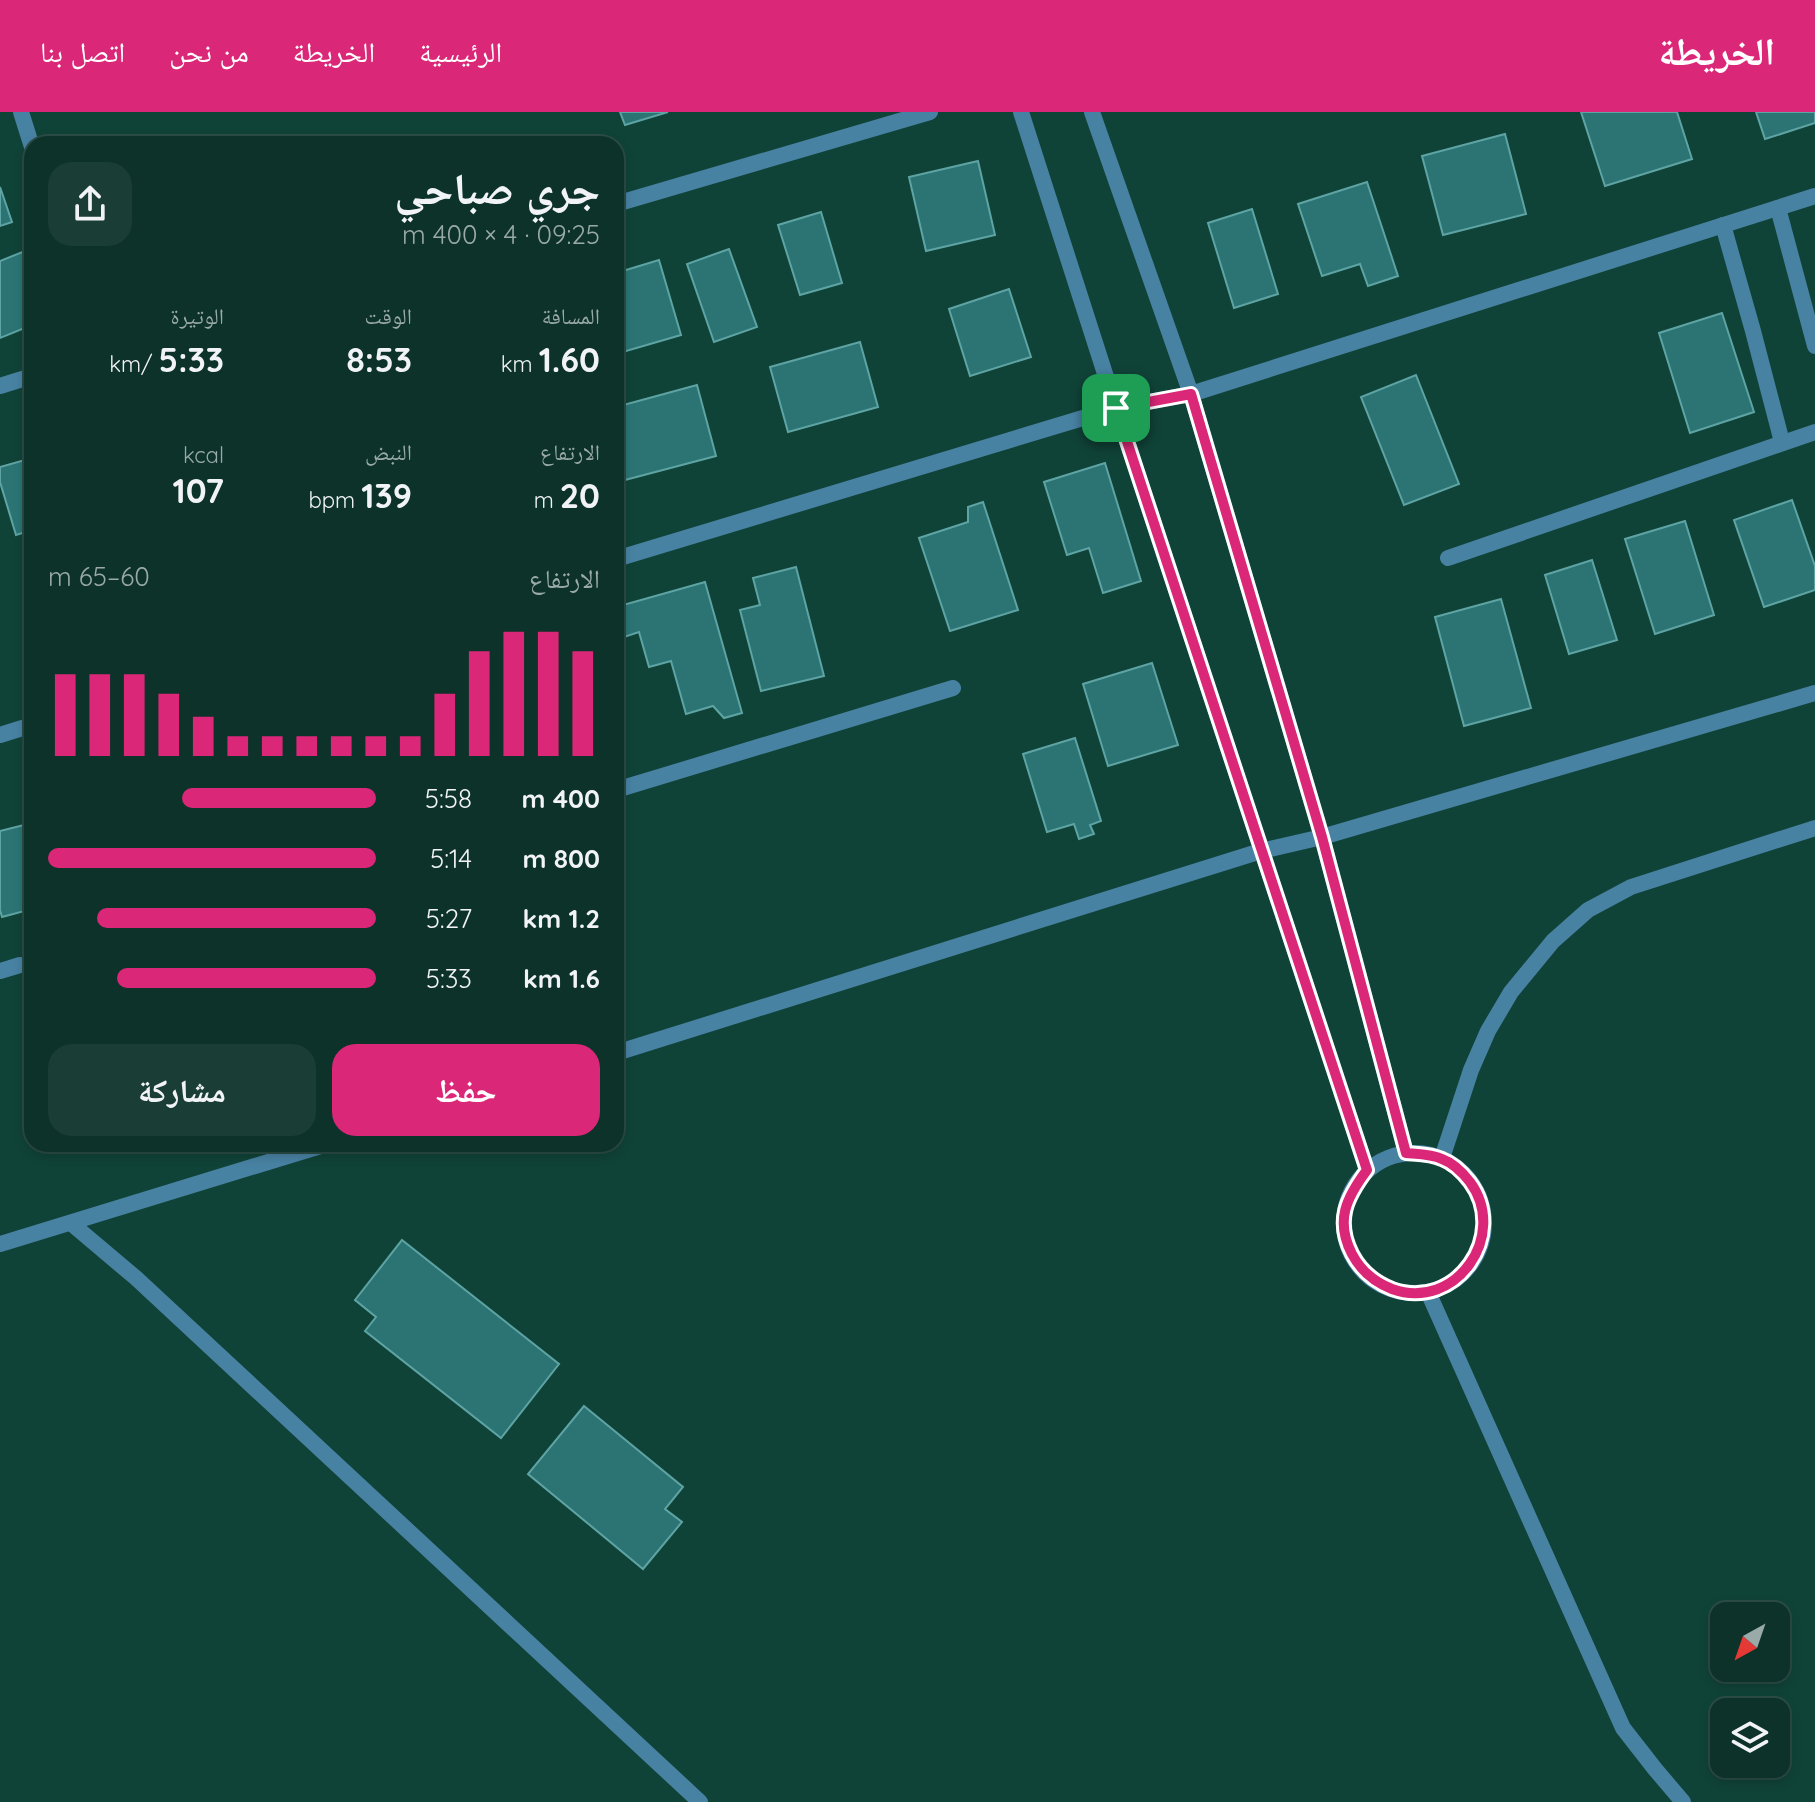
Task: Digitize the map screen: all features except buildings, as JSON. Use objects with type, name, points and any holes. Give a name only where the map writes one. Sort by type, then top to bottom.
[{"type":"street","points":[[21,112],[29,136]]},
{"type":"street","points":[[624,202],[930,112]]},
{"type":"street","points":[[1021,112],[1367,1170]]},
{"type":"street","points":[[1092,112],[1191,394],[1322,837],[1406,1153]]},
{"type":"street","points":[[624,557],[1116,408],[1191,394],[1815,196]]},
{"type":"street","points":[[1778,208],[1815,346]]},
{"type":"street","points":[[1723,225],[1782,442]]},
{"type":"street","points":[[0,386],[24,378]]},
{"type":"street","points":[[1448,558],[1815,432]]},
{"type":"street","points":[[624,784],[953,688]]},
{"type":"street","points":[[624,1050],[1261,851],[1322,837],[1815,693]]},
{"type":"street","points":[[0,735],[24,728]]},
{"type":"street","points":[[1442,1158],[1471,1070],[1488,1031],[1511,992],[1553,941],[1588,910],[1631,887],[1815,828]]},
{"type":"street","points":[[0,971],[20,965]]},
{"type":"street","points":[[0,1244],[302,1152]]},
{"type":"street","points":[[1406,1153],[1442,1158],[1463,1172],[1478,1193],[1484,1218],[1482,1243],[1470,1266],[1451,1283],[1428,1292],[1402,1292],[1377,1283],[1358,1265],[1346,1242],[1344,1216],[1351,1191],[1367,1170],[1385,1158],[1406,1153]]},
{"type":"street","points":[[72,1224],[148,1288],[700,1802]]},
{"type":"street","points":[[1428,1292],[1623,1728],[1683,1802]]},
{"type":"route","points":[[1191,394],[1322,837],[1406,1153],[1442,1158],[1463,1172],[1478,1193],[1484,1218],[1482,1243],[1470,1266],[1451,1283],[1428,1292],[1402,1292],[1377,1283],[1358,1265],[1346,1242],[1344,1216],[1351,1191],[1367,1170],[1116,408],[1191,394]]}]
